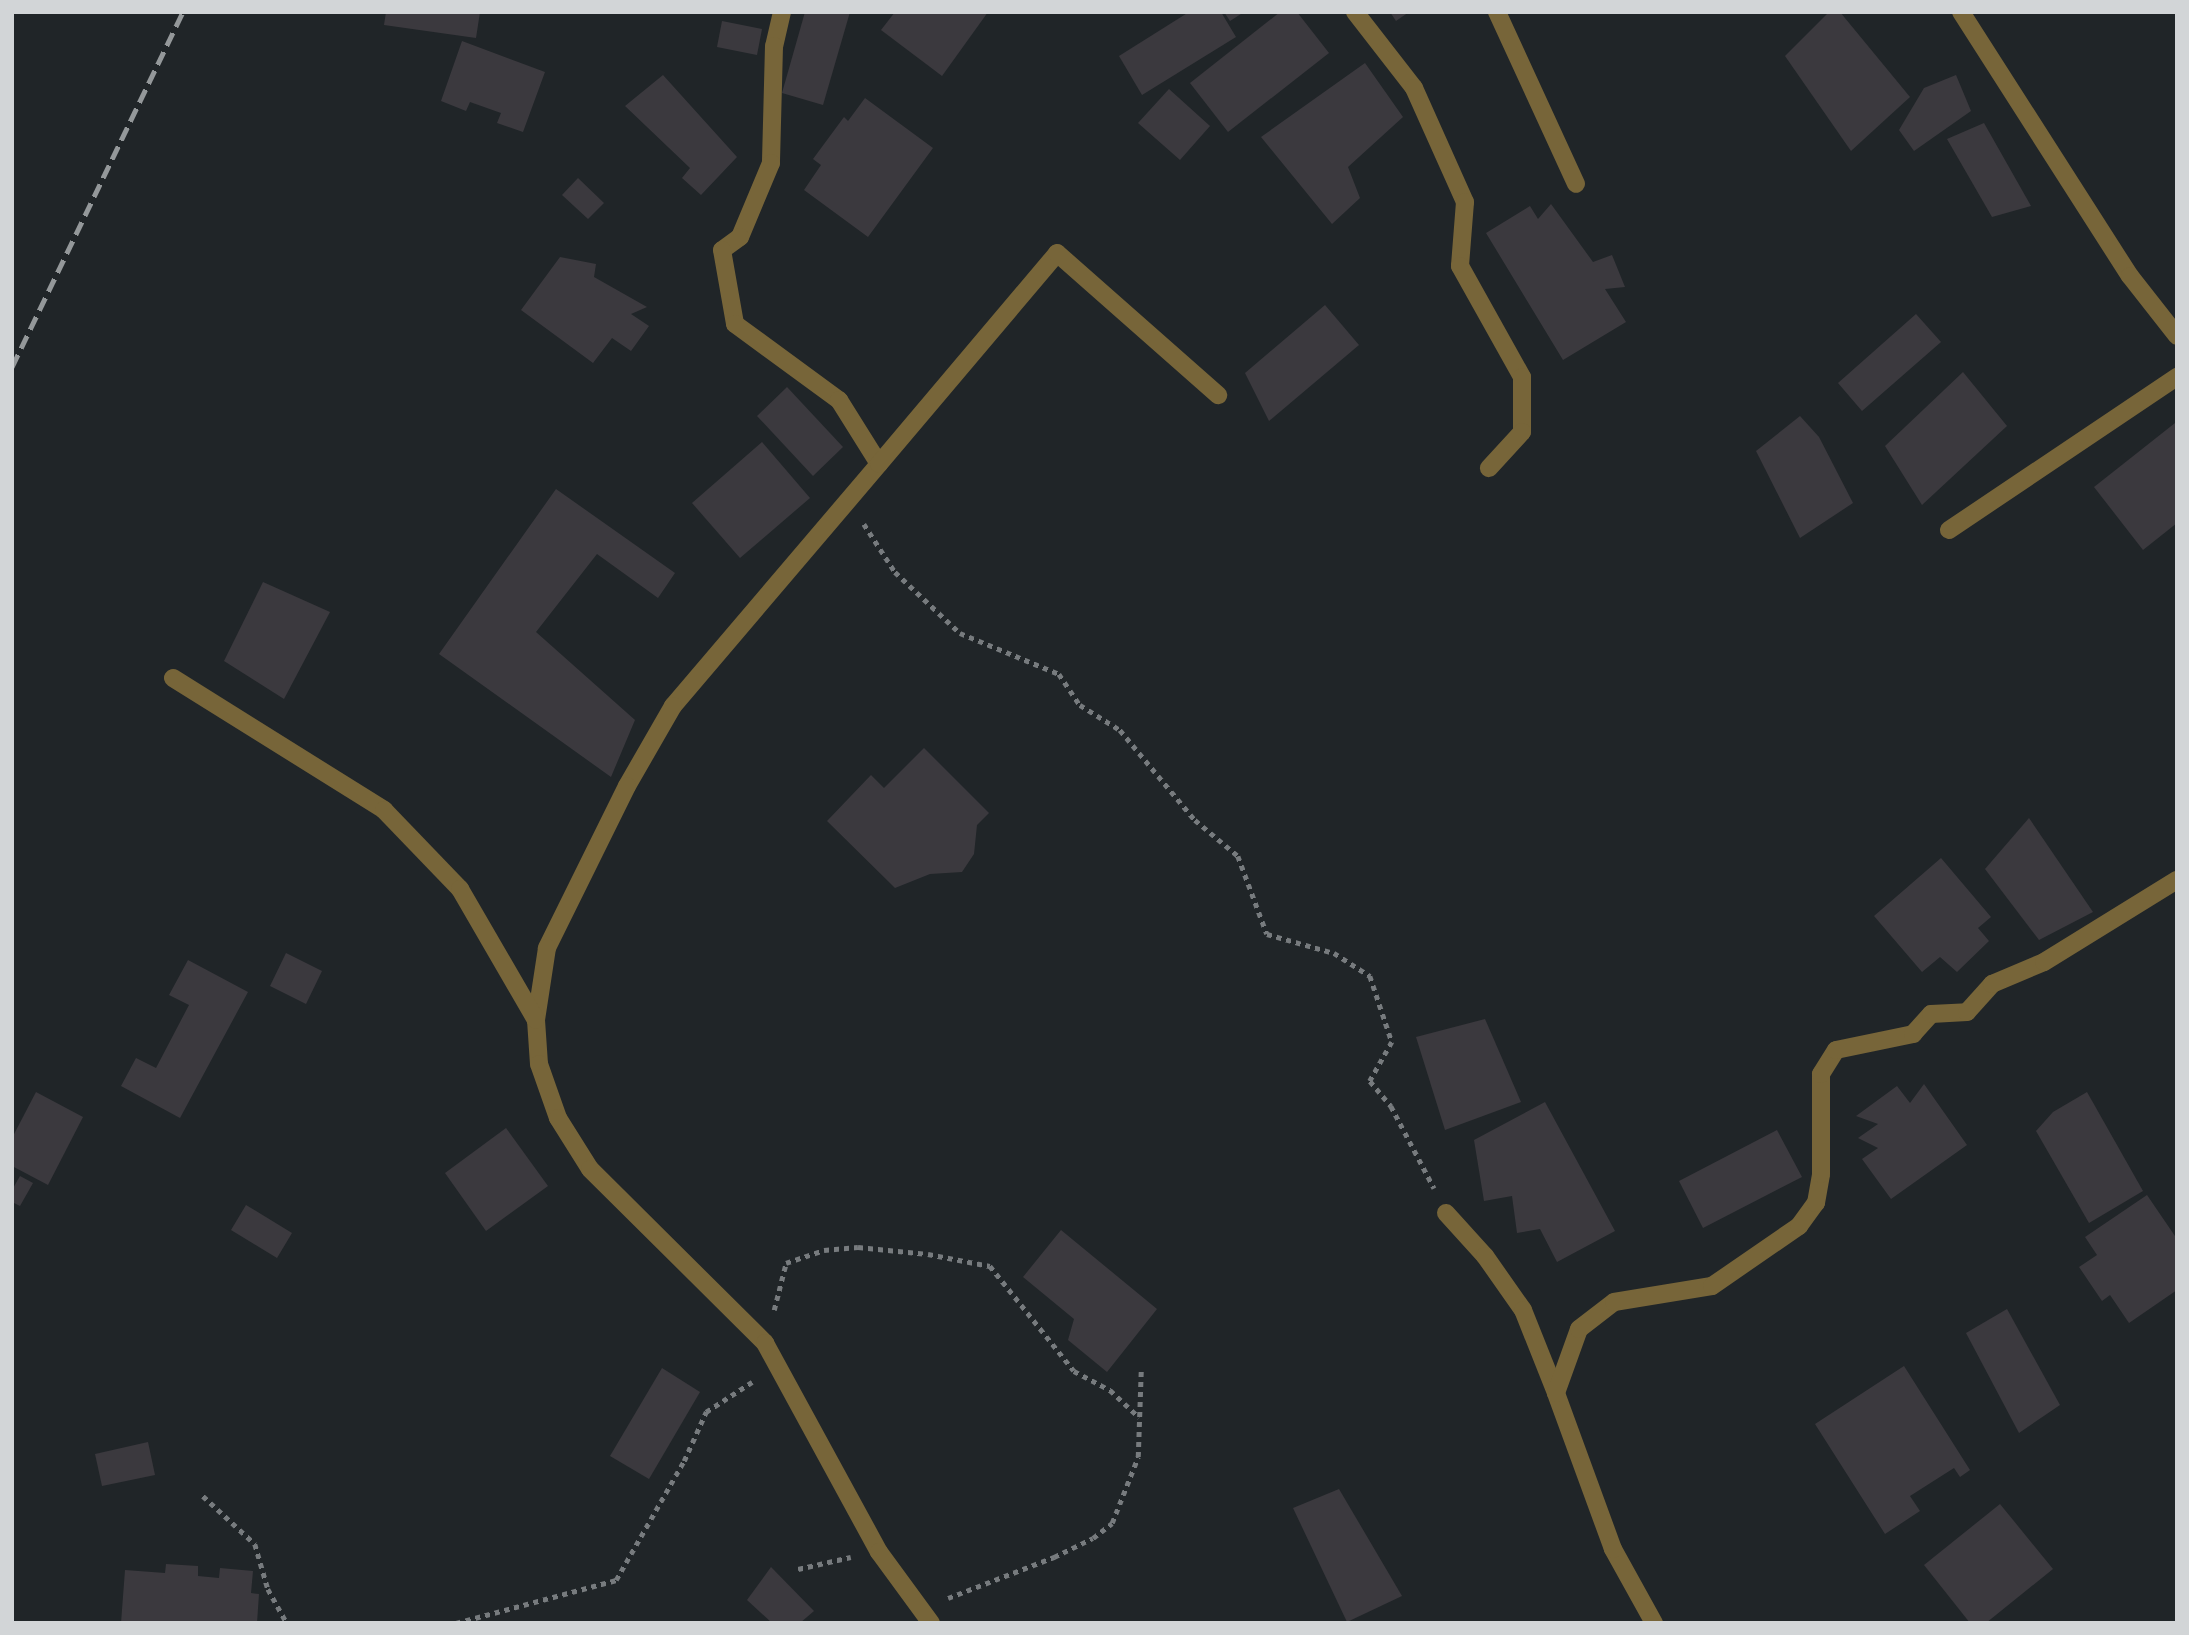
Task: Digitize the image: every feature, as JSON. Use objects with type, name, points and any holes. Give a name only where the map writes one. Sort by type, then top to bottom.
[{"type":"street","points":[[782,12],[774,46],[771,163],[740,237],[722,250],[735,324],[839,400],[879,464]]},
{"type":"street","points":[[1356,12],[1414,88],[1465,202],[1460,266],[1522,377],[1522,432],[1489,468]]},
{"type":"street","points":[[1497,12],[1576,184]]},
{"type":"street","points":[[1961,12],[2130,276],[2177,336]]},
{"type":"street","points":[[927,1616],[879,1552],[765,1343],[590,1169],[558,1118],[539,1064],[536,1020],[547,948],[627,786],[673,706],[1057,253],[1218,395]]},
{"type":"street","points":[[1949,530],[2177,377]]},
{"type":"street","points":[[173,678],[384,810],[460,889],[536,1020]]},
{"type":"street","points":[[1556,1393],[1579,1329],[1614,1302],[1712,1286],[1799,1226],[1818,1194],[1821,1074],[1836,1049],[1913,1034],[1931,1014],[1967,1012],[1992,984],[2044,962],[2177,880]]},
{"type":"street","points":[[1446,1213],[1485,1255],[1523,1310],[1613,1549],[1654,1623]]},
{"type":"path","points":[[848,500],[895,572],[960,632],[1059,674],[1080,705],[1120,730],[1195,820],[1238,856],[1267,934],[1334,953],[1370,976],[1392,1042],[1370,1082],[1418,1151],[1446,1213]]},
{"type":"path","points":[[456,1623],[616,1580],[684,1461],[706,1412],[752,1383],[786,1264],[824,1250],[858,1247],[928,1254],[990,1266],[1074,1371],[1110,1390],[1139,1417]]},
{"type":"path","points":[[927,1616],[997,1576],[1054,1558],[1093,1538],[1112,1523],[1138,1457],[1141,1370]]},
{"type":"path","points":[[203,1496],[255,1544],[268,1589],[287,1623]]},
{"type":"path","points":[[798,1569],[879,1552]]},
{"type":"building","points":[[386,12],[480,12],[476,38],[384,25]]},
{"type":"building","points":[[805,12],[850,12],[823,105],[782,93]]},
{"type":"building","points":[[895,12],[988,12],[942,76],[881,30]]},
{"type":"building","points":[[1189,12],[1221,12],[1236,37],[1142,95],[1119,56]]},
{"type":"building","points":[[1224,12],[1244,12],[1230,21]]},
{"type":"building","points":[[1280,12],[1297,12],[1329,53],[1228,132],[1190,83]]},
{"type":"building","points":[[1390,12],[1409,12],[1396,21]]},
{"type":"building","points":[[1829,12],[1840,12],[1910,97],[1851,151],[1785,56]]},
{"type":"building","points":[[722,21],[762,29],[757,55],[717,47]]},
{"type":"building","points":[[462,41],[545,72],[523,132],[497,123],[501,113],[470,102],[466,111],[441,101]]},
{"type":"building","points":[[1365,63],[1403,117],[1348,167],[1360,198],[1332,224],[1261,137]]},
{"type":"building","points":[[663,75],[737,157],[701,195],[682,178],[690,168],[625,106]]},
{"type":"building","points":[[1956,75],[1971,111],[1914,151],[1899,130],[1924,88]]},
{"type":"building","points":[[1169,89],[1210,126],[1180,160],[1138,123]]},
{"type":"building","points":[[865,98],[933,148],[868,237],[804,190],[821,165],[813,159],[844,117],[848,121]]},
{"type":"building","points":[[1984,123],[2031,206],[1992,217],[1947,139]]},
{"type":"building","points":[[578,178],[604,203],[588,219],[562,195]]},
{"type":"building","points":[[1551,204],[1593,262],[1612,255],[1625,287],[1605,289],[1626,322],[1563,360],[1486,233],[1530,206],[1538,219]]},
{"type":"building","points":[[560,257],[596,264],[594,277],[647,307],[631,314],[649,326],[631,351],[612,338],[593,363],[521,310]]},
{"type":"building","points":[[1325,305],[1359,345],[1269,421],[1245,373]]},
{"type":"building","points":[[1916,314],[1941,342],[1862,411],[1838,383]]},
{"type":"building","points":[[1963,372],[2007,426],[1922,505],[1885,446]]},
{"type":"building","points":[[787,387],[843,447],[813,476],[757,416]]},
{"type":"building","points":[[1800,416],[1819,437],[1853,503],[1800,538],[1756,451]]},
{"type":"building","points":[[2175,423],[2177,523],[2143,550],[2094,487]]},
{"type":"building","points":[[762,442],[810,498],[740,558],[692,503]]},
{"type":"building","points":[[556,489],[675,573],[658,598],[597,554],[536,632],[635,720],[611,777],[439,654]]},
{"type":"building","points":[[263,582],[330,612],[284,699],[224,661]]},
{"type":"building","points":[[924,748],[989,813],[977,825],[974,854],[962,872],[930,874],[895,888],[827,821],[871,775],[884,788]]},
{"type":"building","points":[[2029,818],[2093,912],[2039,940],[1985,869]]},
{"type":"building","points":[[1941,858],[1991,917],[1978,928],[1989,941],[1957,972],[1940,957],[1922,972],[1874,916]]},
{"type":"building","points":[[286,953],[322,971],[306,1004],[270,986]]},
{"type":"building","points":[[188,960],[248,992],[180,1118],[121,1086],[136,1058],[156,1068],[189,1005],[169,995]]},
{"type":"building","points":[[1485,1019],[1521,1102],[1445,1130],[1416,1037]]},
{"type":"building","points":[[1924,1084],[1967,1145],[1891,1199],[1862,1159],[1878,1148],[1858,1138],[1878,1124],[1856,1116],[1897,1086],[1910,1103]]},
{"type":"building","points":[[36,1092],[83,1117],[48,1185],[12,1166],[12,1138]]},
{"type":"building","points":[[2087,1092],[2143,1191],[2089,1223],[2036,1131],[2053,1112]]},
{"type":"building","points":[[1545,1102],[1615,1231],[1557,1262],[1540,1229],[1517,1233],[1512,1196],[1484,1201],[1474,1140]]},
{"type":"building","points":[[506,1128],[548,1186],[486,1231],[445,1173]]},
{"type":"building","points":[[1777,1130],[1802,1177],[1703,1228],[1679,1181]]},
{"type":"building","points":[[20,1176],[33,1183],[20,1206],[12,1202],[12,1190]]},
{"type":"building","points":[[2147,1195],[2177,1239],[2177,1290],[2129,1323],[2110,1295],[2102,1301],[2079,1267],[2097,1255],[2085,1237]]},
{"type":"building","points":[[246,1205],[292,1233],[277,1258],[231,1230]]},
{"type":"building","points":[[1061,1230],[1157,1309],[1107,1372],[1068,1340],[1074,1319],[1023,1277]]},
{"type":"building","points":[[2007,1309],[2060,1405],[2019,1433],[1966,1333]]},
{"type":"building","points":[[1904,1366],[1970,1470],[1960,1477],[1954,1468],[1910,1496],[1920,1511],[1885,1534],[1815,1424]]},
{"type":"building","points":[[662,1368],[700,1392],[649,1479],[610,1456]]},
{"type":"building","points":[[148,1442],[155,1475],[102,1486],[95,1454]]},
{"type":"building","points":[[1339,1489],[1402,1596],[1347,1622],[1293,1508]]},
{"type":"building","points":[[2000,1504],[2053,1569],[1986,1623],[1970,1623],[1924,1565]]},
{"type":"building","points":[[166,1564],[198,1566],[198,1576],[219,1578],[220,1568],[253,1571],[251,1593],[259,1594],[257,1623],[121,1623],[125,1570],[165,1573]]},
{"type":"building","points":[[771,1567],[814,1611],[800,1623],[772,1623],[747,1600]]},
{"type":"railway","points":[[12,367],[183,12]]}]
